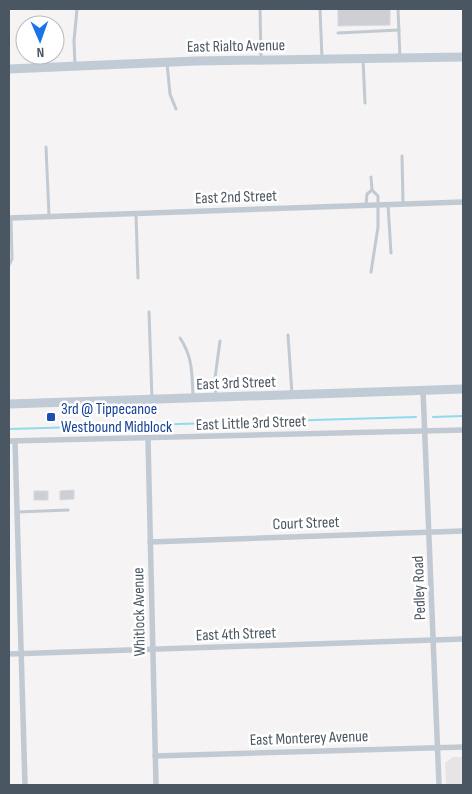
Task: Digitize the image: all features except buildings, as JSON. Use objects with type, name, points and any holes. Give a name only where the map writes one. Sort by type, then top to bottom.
[{"type":"main road","name":"East Rialto Avenue","points":[[9,69],[167,62],[463,57]]},
{"type":"main road","name":"East 3rd Street","points":[[9,404],[463,389]]},
{"type":"street","name":"East 2nd Street","points":[[10,217],[463,202]]},
{"type":"street","name":"Pedley Road","points":[[423,390],[439,785]]},
{"type":"street","name":"East Little 3rd Street","points":[[12,441],[463,430]]},
{"type":"street","name":"Whitlock Avenue","points":[[148,439],[156,785]]},
{"type":"street","points":[[12,441],[17,512],[25,785]]},
{"type":"street","name":"Court Street","points":[[150,542],[463,530]]},
{"type":"street","name":"East 4th Street","points":[[9,654],[463,639]]},
{"type":"street","name":"East Monterey Avenue","points":[[155,756],[463,746]]},
{"type":"lane","points":[[75,66],[74,41],[77,9]]},
{"type":"lane","points":[[260,9],[261,60]]},
{"type":"lane","points":[[320,9],[322,59]]},
{"type":"lane","points":[[398,9],[400,58]]},
{"type":"lane","points":[[338,33],[399,30]]},
{"type":"lane","points":[[363,59],[365,103]]},
{"type":"lane","points":[[167,62],[170,94],[176,109]]},
{"type":"lane","points":[[46,147],[49,216]]},
{"type":"lane","points":[[402,156],[403,204]]},
{"type":"lane","points":[[371,272],[378,227],[378,196],[372,190],[372,177]]},
{"type":"lane","points":[[366,205],[367,194],[372,190]]},
{"type":"lane","points":[[388,204],[391,253]]},
{"type":"lane","points":[[136,213],[138,278]]},
{"type":"lane","points":[[9,264],[12,259],[10,217]]},
{"type":"lane","points":[[149,312],[152,400]]},
{"type":"lane","points":[[288,335],[292,395]]},
{"type":"lane","points":[[180,338],[188,350],[192,363],[193,398]]},
{"type":"lane","points":[[216,398],[215,378],[220,340]]},
{"type":"lane","points":[[17,512],[68,510]]},
{"type":"shaded area","points":[[453,757],[463,757],[463,785],[446,785],[445,763]]},
{"type":"waterway","points":[[433,417],[463,416]]},
{"type":"waterway","points":[[9,429],[416,417]]},
{"type":"place","name":"3rd @ Tippecanoe Westbound Midblock","points":[[51,417]]}]
